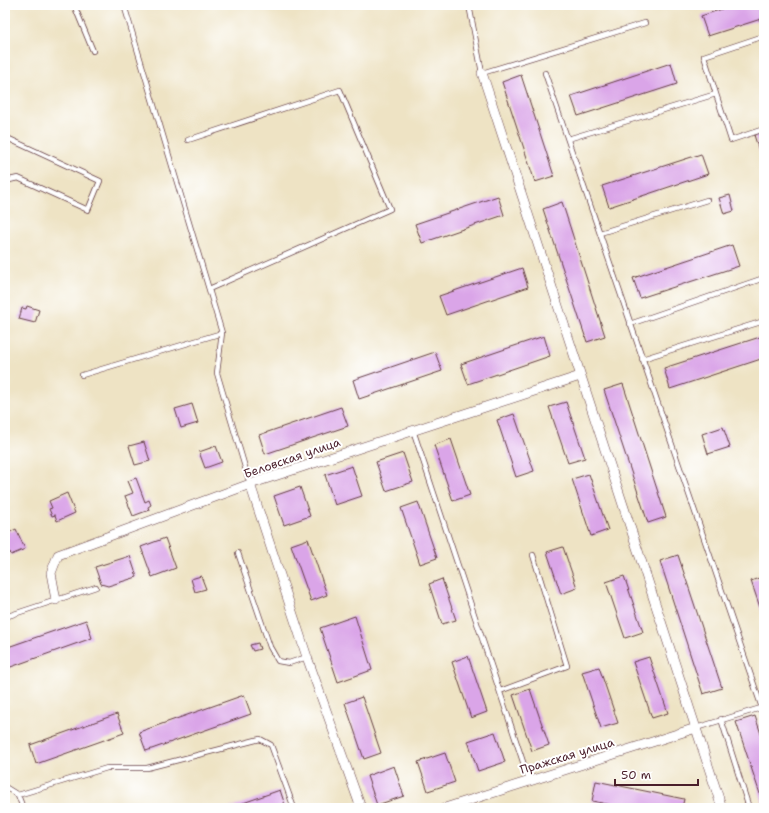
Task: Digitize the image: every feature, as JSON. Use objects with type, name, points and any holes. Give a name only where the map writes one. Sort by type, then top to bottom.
[{"type":"street","points":[[482,73],[722,808]]},
{"type":"street","name":"Беловская улица","points":[[56,600],[51,573],[58,555],[250,484],[580,376]]},
{"type":"street","points":[[250,484],[307,657],[361,808]]},
{"type":"street","name":"Пражская улица","points":[[445,808],[696,728]]},
{"type":"lane","points":[[74,5],[93,51]]},
{"type":"lane","points":[[124,5],[222,333],[217,372],[250,484]]},
{"type":"lane","points":[[469,5],[482,73],[644,23]]},
{"type":"lane","points":[[764,36],[704,56],[730,140],[764,129]]},
{"type":"lane","points":[[545,73],[642,359],[763,707],[696,728]]},
{"type":"lane","points":[[188,140],[340,90],[390,209],[209,289]]},
{"type":"lane","points":[[568,139],[716,94]]},
{"type":"lane","points":[[5,137],[100,182],[88,210],[18,178],[5,181]]},
{"type":"lane","points":[[600,232],[707,200]]},
{"type":"lane","points":[[630,324],[761,279],[764,282]]},
{"type":"lane","points":[[642,359],[764,321]]},
{"type":"lane","points":[[82,375],[222,333]]},
{"type":"lane","points":[[413,430],[529,780]]},
{"type":"lane","points":[[238,553],[270,647],[278,661],[289,663],[307,657]]},
{"type":"lane","points":[[500,691],[567,666],[533,555]]},
{"type":"lane","points":[[5,617],[96,587]]},
{"type":"lane","points":[[721,719],[749,808]]},
{"type":"lane","points":[[18,795],[107,768],[139,766],[147,768],[260,739],[271,745],[294,808]]},
{"type":"lane","points":[[5,787],[18,795],[23,808]]},
{"type":"building","points":[[734,5],[764,5],[764,18],[708,36],[701,16]]},
{"type":"building","points":[[671,63],[677,84],[578,116],[571,96]]},
{"type":"building","points":[[521,75],[554,176],[535,182],[502,82]]},
{"type":"building","points":[[764,132],[764,166],[754,135]]},
{"type":"building","points":[[701,154],[708,174],[609,207],[602,186]]},
{"type":"building","points":[[730,195],[734,211],[724,214],[719,198]]},
{"type":"building","points":[[498,196],[504,215],[422,243],[415,224]]},
{"type":"building","points":[[562,202],[605,336],[587,342],[543,209]]},
{"type":"building","points":[[732,245],[739,266],[640,298],[633,278]]},
{"type":"building","points":[[522,268],[528,287],[446,315],[439,296]]},
{"type":"building","points":[[27,306],[39,310],[35,323],[19,319],[22,308],[26,309]]},
{"type":"building","points":[[544,336],[550,356],[468,384],[461,364]]},
{"type":"building","points":[[763,336],[764,358],[670,389],[664,368]]},
{"type":"building","points":[[435,352],[442,371],[359,399],[353,380]]},
{"type":"building","points":[[623,384],[666,517],[648,523],[604,390]]},
{"type":"building","points":[[566,402],[585,458],[568,463],[549,407]]},
{"type":"building","points":[[192,404],[198,423],[181,428],[175,409]]},
{"type":"building","points":[[341,407],[348,426],[265,454],[259,435]]},
{"type":"building","points":[[514,414],[534,471],[516,477],[497,420]]},
{"type":"building","points":[[723,427],[730,447],[708,454],[702,434]]},
{"type":"building","points":[[451,439],[470,495],[453,501],[434,445]]},
{"type":"building","points":[[144,442],[150,461],[135,465],[129,446]]},
{"type":"building","points":[[216,446],[222,462],[205,468],[199,452]]},
{"type":"building","points":[[403,453],[413,482],[386,491],[376,462]]},
{"type":"building","points":[[352,466],[362,496],[335,505],[325,475]]},
{"type":"building","points":[[589,474],[608,530],[591,536],[572,479]]},
{"type":"building","points":[[136,478],[145,502],[149,500],[151,505],[148,507],[149,510],[133,516],[125,496],[133,493],[128,481]]},
{"type":"building","points":[[300,487],[310,516],[284,525],[274,496]]},
{"type":"building","points":[[67,493],[75,513],[57,521],[55,515],[52,516],[49,509],[52,508],[49,501]]},
{"type":"building","points":[[418,502],[437,558],[420,564],[401,508]]},
{"type":"building","points":[[5,524],[10,532],[16,529],[25,549],[11,555],[10,552],[5,554]]},
{"type":"building","points":[[165,538],[176,568],[152,577],[141,547]]},
{"type":"building","points":[[308,539],[327,595],[311,601],[291,545]]},
{"type":"building","points":[[563,547],[577,588],[561,594],[547,552]]},
{"type":"building","points":[[678,555],[722,688],[703,694],[660,561]]},
{"type":"building","points":[[130,556],[137,577],[108,586],[101,584],[95,567]]},
{"type":"building","points":[[201,576],[206,589],[195,592],[191,579]]},
{"type":"building","points":[[624,576],[643,632],[625,638],[606,582]]},
{"type":"building","points":[[764,576],[764,619],[751,581]]},
{"type":"building","points":[[442,579],[456,620],[442,624],[429,584]]},
{"type":"building","points":[[355,616],[372,670],[338,682],[320,628]]},
{"type":"building","points":[[86,620],[92,638],[5,669],[5,648]]},
{"type":"building","points":[[258,643],[260,649],[253,651],[250,645]]},
{"type":"building","points":[[468,656],[487,712],[471,718],[452,662]]},
{"type":"building","points":[[649,657],[668,713],[652,718],[633,662]]},
{"type":"building","points":[[599,667],[618,723],[601,728],[582,672]]},
{"type":"building","points":[[530,689],[549,745],[532,751],[513,695]]},
{"type":"building","points":[[244,695],[251,714],[146,751],[139,732]]},
{"type":"building","points":[[362,697],[381,753],[364,759],[345,703]]},
{"type":"building","points":[[117,714],[124,733],[36,764],[30,745]]},
{"type":"building","points":[[755,716],[764,743],[764,806],[736,722]]},
{"type":"building","points":[[495,732],[505,762],[478,771],[468,741]]},
{"type":"building","points":[[445,753],[455,782],[428,791],[418,762]]},
{"type":"building","points":[[394,766],[404,796],[377,805],[367,776]]},
{"type":"building","points":[[596,781],[684,799],[682,808],[627,808],[592,801]]},
{"type":"building","points":[[280,790],[286,808],[229,808]]}]
